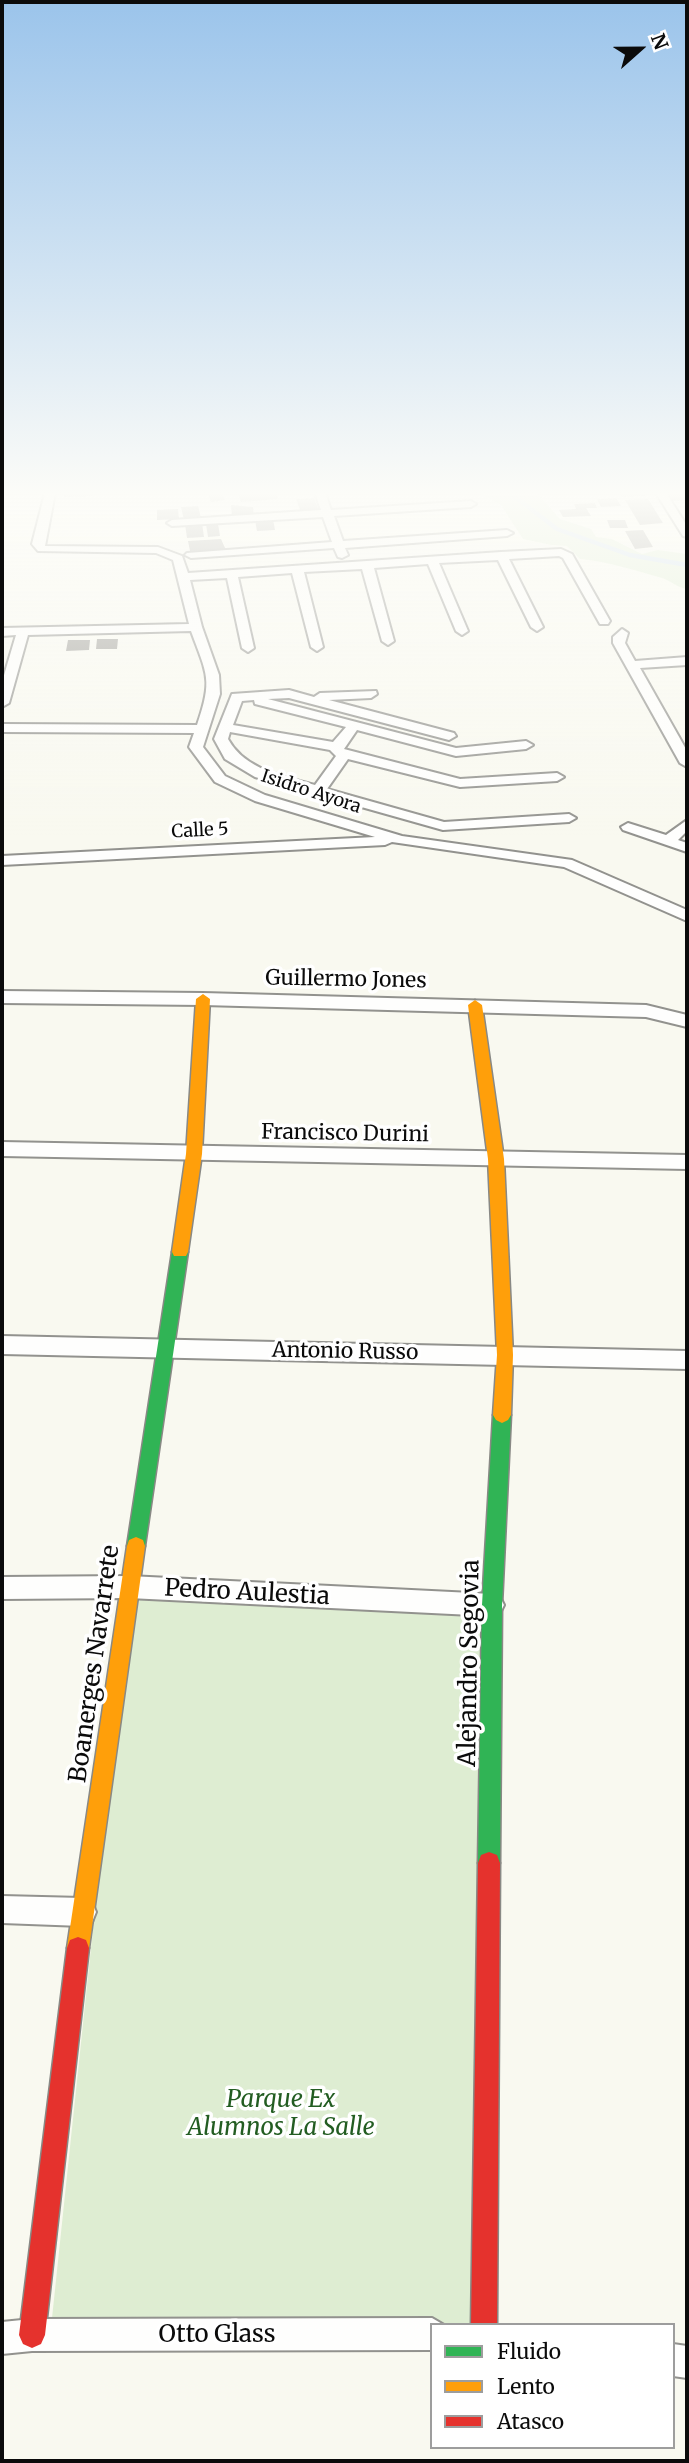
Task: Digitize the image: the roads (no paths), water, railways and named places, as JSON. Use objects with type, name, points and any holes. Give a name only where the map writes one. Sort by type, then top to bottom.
[{"type":"street","name":"Isidro Ayora","points":[[191,608],[213,675],[214,694],[196,747],[220,779],[260,799],[400,840],[566,863],[687,916]]},
{"type":"street","points":[[239,608],[248,648]]},
{"type":"street","points":[[305,608],[317,647]]},
{"type":"street","points":[[379,608],[388,641]]},
{"type":"street","points":[[452,608],[462,631]]},
{"type":"street","points":[[527,608],[537,627]]},
{"type":"street","points":[[597,608],[604,621]]},
{"type":"street","points":[[2,632],[196,627]]},
{"type":"street","points":[[2,703],[23,631]]},
{"type":"street","points":[[622,632],[618,640],[687,763]]},
{"type":"street","points":[[632,665],[687,661]]},
{"type":"street","points":[[237,697],[283,693],[449,736]]},
{"type":"street","points":[[214,694],[273,703],[456,752],[526,745]]},
{"type":"street","points":[[309,699],[340,694],[371,694]]},
{"type":"street","points":[[237,697],[224,727],[223,746],[236,761],[260,774],[450,827],[569,818]]},
{"type":"street","points":[[317,792],[354,726]]},
{"type":"street","points":[[224,727],[340,751],[460,783],[557,777]]},
{"type":"street","points":[[2,728],[202,729]]},
{"type":"street","points":[[668,841],[687,824]]},
{"type":"street","points":[[628,827],[687,848]]},
{"type":"street","name":"Calle 5","points":[[2,861],[400,840]]},
{"type":"street","name":"Guillermo Jones","points":[[2,997],[475,1005],[646,1011],[687,1021]]},
{"type":"street","name":"Boanerges Navarrete","points":[[17,2337],[194,1154],[204,999]]},
{"type":"street","name":"Alejandro Segovia","points":[[475,1005],[496,1159],[505,1355],[492,1605],[484,2323]]},
{"type":"street","name":"Francisco Durini","points":[[2,1149],[687,1162]]},
{"type":"street","name":"Antonio Russo","points":[[2,1345],[687,1360]]},
{"type":"street","name":"Pedro Aulestia","points":[[2,1588],[129,1587],[492,1605]]},
{"type":"street","points":[[2,1909],[82,1912]]},
{"type":"street","name":"Otto Glass","points":[[17,2337],[430,2334]]},
{"type":"park label","name":"Parque Ex Alumnos La Salle","points":[[281,2114]]}]
